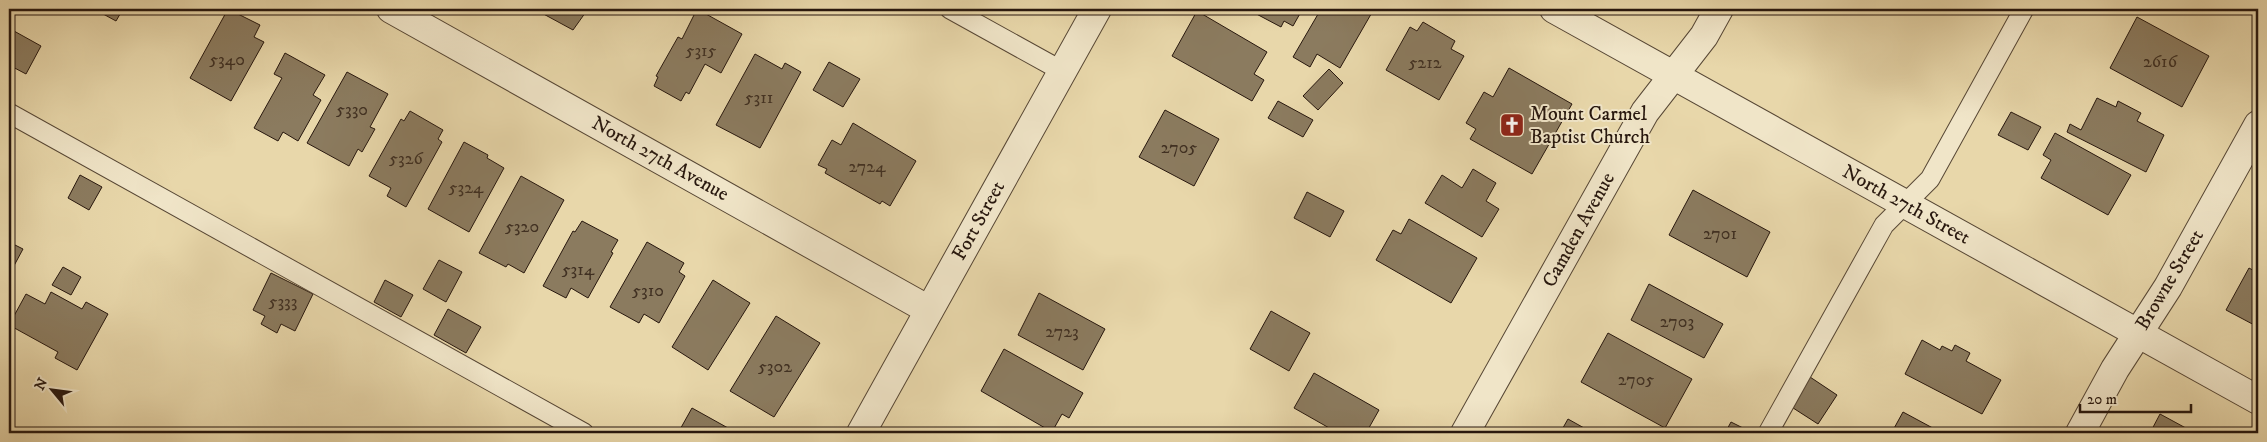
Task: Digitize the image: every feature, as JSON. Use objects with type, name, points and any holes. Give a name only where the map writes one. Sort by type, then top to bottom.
[{"type":"street","name":"North 27th Avenue","points":[[391,9],[929,310]]},
{"type":"street","name":"Fort Street","points":[[861,433],[1096,9]]},
{"type":"street","name":"North 27th Street","points":[[1554,9],[2258,400]]},
{"type":"street","name":"Camden Avenue","points":[[1465,433],[1645,112],[1704,36],[1719,9]]},
{"type":"street","name":"Browne Street","points":[[2080,433],[2137,333],[2168,287],[2258,125]]},
{"type":"lane","points":[[950,9],[1062,71]]},
{"type":"lane","points":[[1768,433],[1884,225],[1906,205],[1930,178],[2024,9]]},
{"type":"lane","points":[[9,113],[584,433]]},
{"type":"building","points":[[94,9],[123,9],[116,21]]},
{"type":"building","points":[[228,9],[260,25],[254,37],[264,42],[231,101],[190,78]]},
{"type":"building","points":[[539,9],[588,9],[573,30],[538,11]]},
{"type":"building","points":[[697,9],[742,34],[721,73],[705,64],[689,94],[686,92],[681,101],[654,86],[658,77],[656,76],[678,37],[682,39]]},
{"type":"building","points":[[986,9],[1006,9],[1003,14],[995,10],[993,13]]},
{"type":"building","points":[[1247,9],[1302,10],[1293,26],[1284,21],[1281,27]]},
{"type":"building","points":[[1321,9],[1374,9],[1340,68],[1317,54],[1310,67],[1293,57]]},
{"type":"building","points":[[2093,9],[2105,9],[2103,14]]},
{"type":"building","points":[[1197,11],[1267,52],[1254,74],[1264,80],[1252,101],[1172,56]]},
{"type":"building","points":[[2137,17],[2209,56],[2182,107],[2110,68]]},
{"type":"building","points":[[1423,22],[1455,41],[1451,49],[1464,56],[1439,100],[1386,70],[1410,27],[1417,31]]},
{"type":"building","points":[[14,31],[41,46],[26,74],[9,65],[9,41]]},
{"type":"building","points":[[285,53],[325,75],[313,95],[321,100],[298,141],[283,132],[278,141],[254,128],[282,78],[274,74]]},
{"type":"building","points":[[755,54],[782,69],[785,63],[801,72],[760,148],[716,125]]},
{"type":"building","points":[[829,62],[860,79],[843,107],[813,90]]},
{"type":"building","points":[[1509,68],[1572,104],[1532,174],[1470,139],[1476,129],[1466,123],[1484,92],[1493,97]]},
{"type":"building","points":[[1329,69],[1343,83],[1318,110],[1303,96]]},
{"type":"building","points":[[347,72],[388,94],[370,127],[375,129],[362,152],[358,149],[349,166],[307,143]]},
{"type":"building","points":[[2097,98],[2116,107],[2118,101],[2141,113],[2137,121],[2164,135],[2146,172],[2067,132],[2070,124],[2081,130]]},
{"type":"building","points":[[1278,101],[1313,120],[1303,137],[1268,118]]},
{"type":"building","points":[[1165,110],[1219,139],[1194,186],[1139,157]]},
{"type":"building","points":[[410,111],[443,130],[438,139],[442,142],[406,207],[387,196],[391,188],[369,176],[401,119],[404,121]]},
{"type":"building","points":[[2011,112],[2041,127],[2028,150],[1998,135]]},
{"type":"building","points":[[853,123],[916,161],[890,206],[882,201],[880,204],[825,173],[827,169],[818,165],[832,140],[841,145]]},
{"type":"building","points":[[2055,133],[2131,175],[2108,215],[2041,178],[2051,160],[2043,155]]},
{"type":"building","points":[[464,142],[488,155],[487,158],[504,168],[469,232],[428,209]]},
{"type":"building","points":[[1473,169],[1496,183],[1486,201],[1499,209],[1482,237],[1425,203],[1442,175],[1462,188]]},
{"type":"building","points":[[80,175],[102,187],[89,210],[68,198]]},
{"type":"building","points":[[521,176],[564,200],[524,273],[508,264],[506,267],[479,253]]},
{"type":"building","points":[[1693,190],[1770,232],[1747,277],[1669,235]]},
{"type":"building","points":[[1307,192],[1344,211],[1330,237],[1294,218]]},
{"type":"building","points":[[1409,219],[1477,258],[1451,303],[1376,260],[1393,230],[1401,234]]},
{"type":"building","points":[[582,221],[618,240],[611,252],[613,253],[588,298],[571,288],[566,298],[543,286],[573,231],[575,232]]},
{"type":"building","points":[[9,242],[23,249],[9,275]]},
{"type":"building","points":[[647,242],[684,263],[679,272],[685,276],[659,323],[644,314],[639,323],[610,307]]},
{"type":"building","points":[[439,260],[462,272],[446,302],[423,289]]},
{"type":"building","points":[[63,267],[81,277],[71,295],[52,285]]},
{"type":"building","points":[[2249,268],[2258,273],[2258,327],[2226,310]]},
{"type":"building","points":[[271,273],[313,294],[295,331],[281,324],[277,333],[261,324],[265,316],[253,310]]},
{"type":"building","points":[[385,280],[413,295],[401,317],[374,302]]},
{"type":"building","points":[[713,280],[750,303],[708,370],[672,347]]},
{"type":"building","points":[[1649,284],[1723,324],[1704,358],[1631,320]]},
{"type":"building","points":[[51,292],[82,309],[86,302],[108,314],[77,370],[55,358],[58,352],[9,325],[26,294],[45,304]]},
{"type":"building","points":[[1039,293],[1105,329],[1083,370],[1018,335]]},
{"type":"building","points":[[448,309],[481,327],[466,353],[434,335]]},
{"type":"building","points":[[1271,311],[1310,333],[1289,371],[1250,349]]},
{"type":"building","points":[[776,316],[820,343],[774,417],[730,391]]},
{"type":"building","points":[[1608,333],[1692,379],[1665,428],[1581,382]]},
{"type":"building","points":[[1922,340],[1940,350],[1942,346],[1952,351],[1955,345],[1970,353],[1966,361],[2001,380],[1982,414],[1905,374]]},
{"type":"building","points":[[1004,349],[1083,393],[1069,418],[1062,414],[1052,432],[981,391]]},
{"type":"building","points":[[1314,373],[1379,410],[1366,433],[1338,433],[1294,408]]},
{"type":"building","points":[[1810,377],[1837,395],[1818,424],[1790,406]]},
{"type":"building","points":[[692,408],[737,433],[678,433]]},
{"type":"building","points":[[1903,412],[1942,433],[1884,433],[1886,429],[1892,432]]},
{"type":"building","points":[[2160,414],[2195,433],[2150,433]]},
{"type":"building","points":[[1568,419],[1593,433],[1560,433]]},
{"type":"building","points":[[1731,422],[1751,432],[1751,433],[1725,433]]},
{"type":"place","name":"Mount Carmel Baptist Church","points":[[1512,125]]}]
